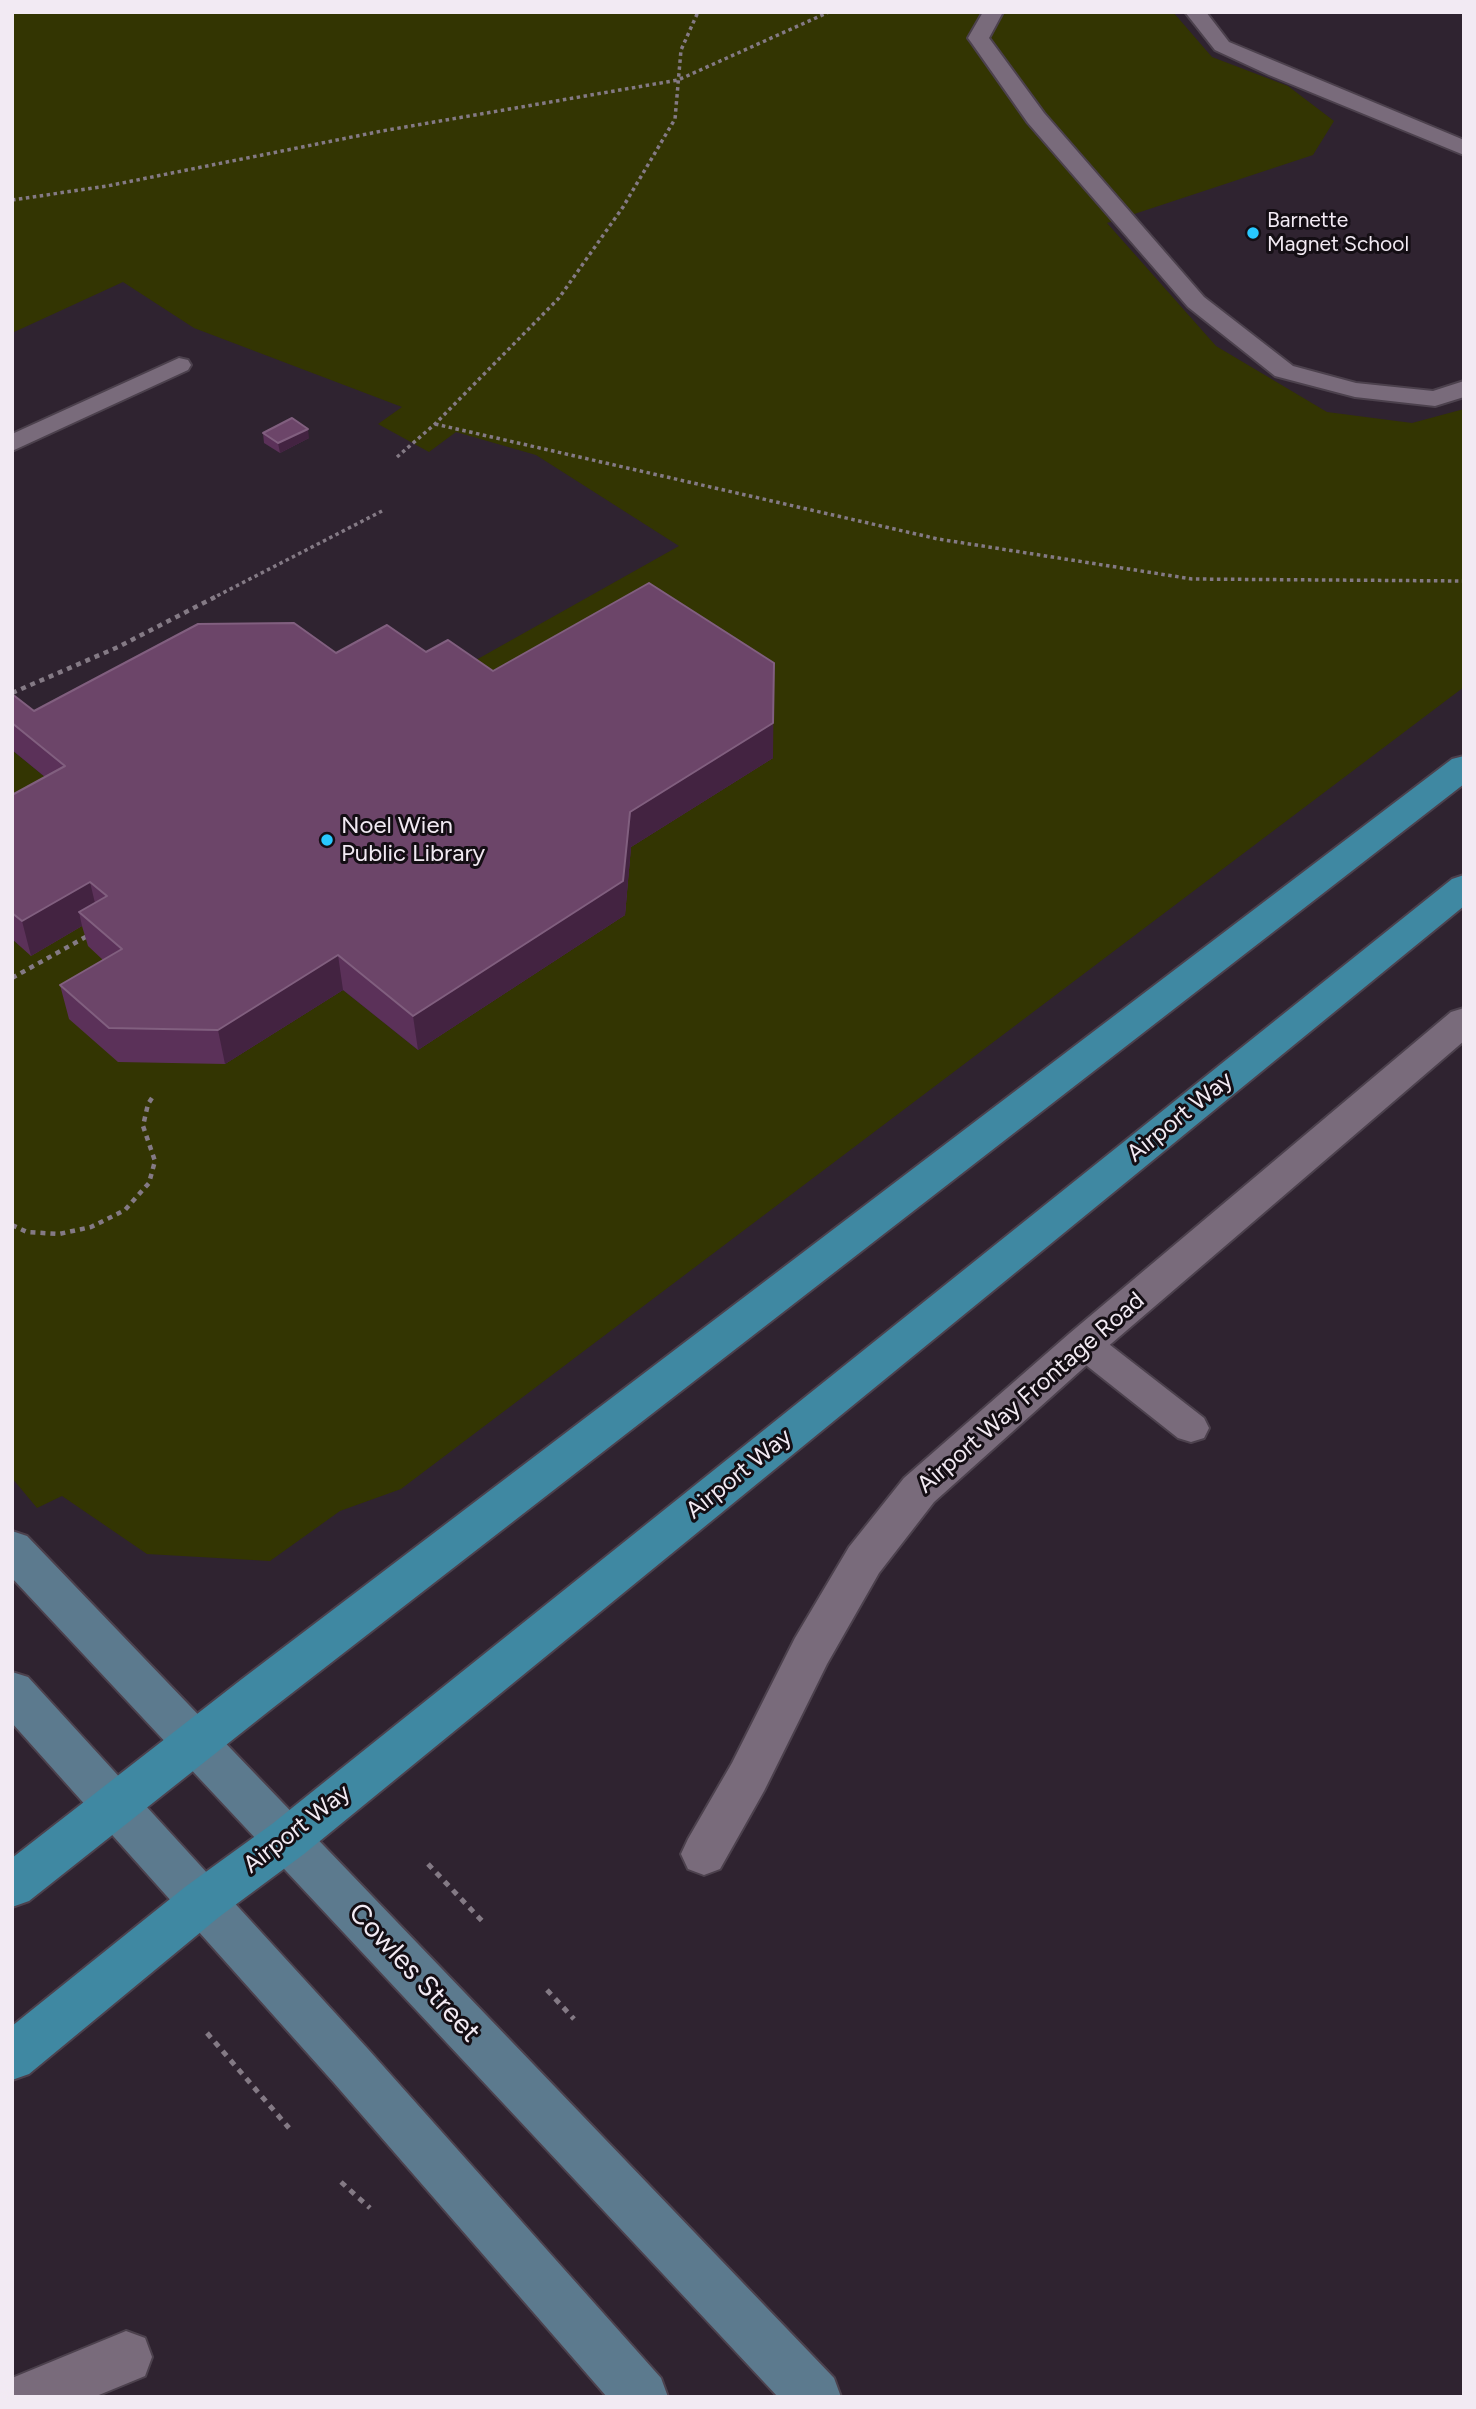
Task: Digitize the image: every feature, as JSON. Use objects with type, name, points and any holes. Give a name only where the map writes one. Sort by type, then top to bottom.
[{"type":"main road","points":[[12,1886],[195,1742],[1464,767]]},
{"type":"main road","name":"Airport Way","points":[[12,2057],[202,1902],[288,1839],[1464,887]]},
{"type":"main road","name":"Cowles Street","points":[[12,1549],[815,2397]]},
{"type":"main road","points":[[12,1691],[642,2397]]},
{"type":"street","name":"Airport Way Frontage Road","points":[[704,1854],[748,1777],[811,1651],[864,1560],[919,1490],[1084,1344],[1464,1021]]},
{"type":"street","points":[[30,2397],[126,2357]]},
{"type":"lane","points":[[993,12],[978,37],[1036,118],[1196,302],[1284,371],[1355,390],[1435,400],[1464,388]]},
{"type":"lane","points":[[1195,12],[1222,46],[1464,149]]},
{"type":"lane","points":[[12,444],[179,365]]},
{"type":"lane","points":[[1084,1344],[1191,1427]]},
{"type":"path","points":[[397,457],[435,424],[559,298],[623,207],[675,119],[681,50],[698,12]]},
{"type":"path","points":[[12,200],[107,186],[382,131],[678,80],[829,12]]},
{"type":"path","points":[[435,424],[938,539],[1192,579],[1464,581]]},
{"type":"path","points":[[12,693],[118,648],[382,511]]},
{"type":"path","points":[[12,978],[91,933]]},
{"type":"path","points":[[12,1225],[27,1232],[58,1234],[91,1227],[125,1210],[149,1183],[155,1161],[143,1126],[148,1104],[154,1095]]},
{"type":"path","points":[[428,1864],[484,1923]]},
{"type":"path","points":[[547,1990],[574,2019]]},
{"type":"path","points":[[207,2033],[289,2128]]},
{"type":"path","points":[[341,2182],[370,2207]]},
{"type":"shaded area","points":[[12,12],[1173,12],[1212,57],[1288,86],[1334,121],[1313,155],[1107,223],[1216,346],[1327,412],[1412,423],[1464,409],[1464,687],[401,1489],[340,1511],[270,1561],[147,1554],[62,1496],[37,1508],[12,1478],[12,939],[31,955],[98,916],[225,1064],[343,990],[418,1050],[625,915],[631,847],[773,758],[496,706],[451,674],[679,546],[536,455],[456,432],[429,452],[378,424],[402,407],[194,328],[123,282],[12,333]]},
{"type":"shaded area","points":[[12,750],[73,800],[12,834]]},
{"type":"building","points":[[292,418],[308,429],[278,443],[263,433]]},
{"type":"building","name":"Noel Wien Public Library","points":[[649,583],[774,663],[773,723],[630,812],[623,881],[413,1016],[338,955],[218,1030],[109,1028],[60,985],[122,949],[79,912],[107,896],[90,882],[22,921],[12,913],[12,795],[65,766],[12,723],[12,694],[34,711],[198,624],[294,623],[336,653],[387,625],[426,652],[448,640],[493,671]]},
{"type":"place","name":"Barnette Magnet School","points":[[1253,233]]},
{"type":"place","name":"Noel Wien Public Library","points":[[327,840]]}]
